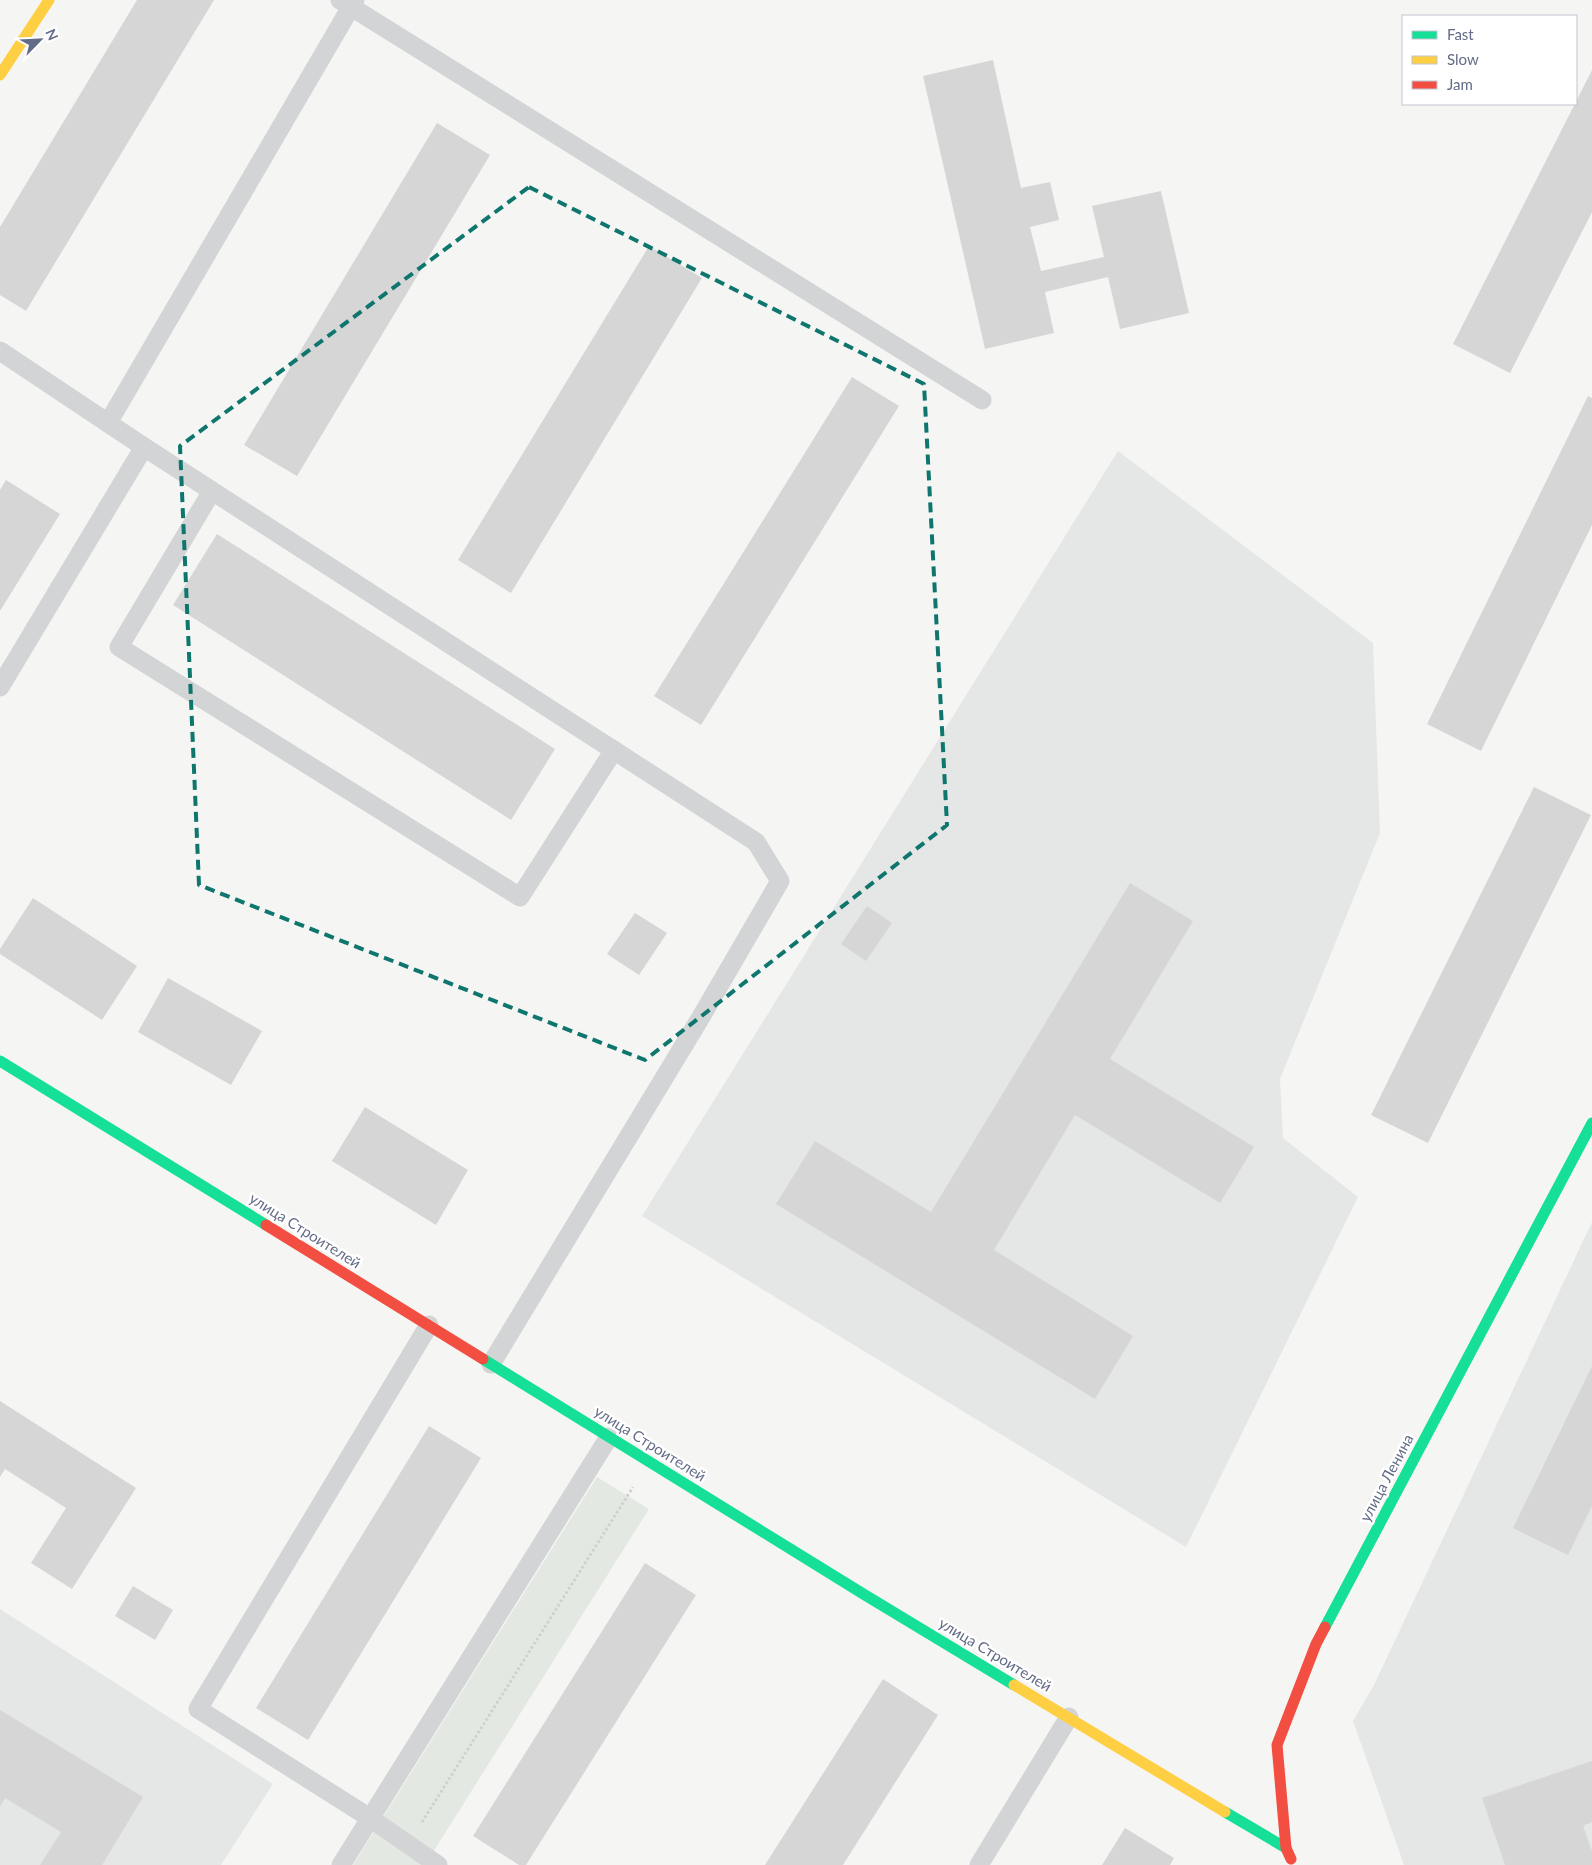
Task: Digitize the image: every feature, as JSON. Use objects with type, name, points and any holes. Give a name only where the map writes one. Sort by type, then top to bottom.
[{"type":"street","points":[[0,75],[49,0]]},
{"type":"street","name":"улица Строителей","points":[[0,1061],[865,1595],[1286,1848]]},
{"type":"street","name":"улица Ленина","points":[[1294,1865],[1286,1848],[1277,1745],[1316,1644],[1592,1122]]},
{"type":"lane","points":[[108,423],[349,3],[982,400]]},
{"type":"lane","points":[[0,351],[212,491],[756,842],[780,881],[492,1364]]},
{"type":"lane","points":[[0,687],[144,446]]},
{"type":"lane","points":[[212,491],[119,647],[520,897],[614,750]]},
{"type":"lane","points":[[429,1325],[198,1709],[370,1818],[438,1865]]},
{"type":"lane","points":[[340,1865],[609,1437]]},
{"type":"lane","points":[[978,1865],[1069,1717]]},
{"type":"path","points":[[408,1844],[650,1462]]},
{"type":"highlighted area","points":[[529,187],[924,384],[947,825],[645,1060],[199,885],[180,446]]},
{"type":"shaded area","points":[[1118,451],[1373,643],[1380,833],[1280,1079],[1283,1138],[1358,1197],[1186,1547],[642,1216]]},
{"type":"shaded area","points":[[1592,1222],[1592,1865],[1404,1865],[1353,1721],[1374,1685]]},
{"type":"shaded area","points":[[597,1477],[649,1509],[425,1865],[353,1865]]},
{"type":"shaded area","points":[[0,1609],[273,1784],[221,1865],[0,1865]]},
{"type":"building","points":[[137,0],[214,0],[26,311],[0,295],[0,227]]},
{"type":"building","points":[[993,60],[1021,188],[1050,182],[1059,220],[1030,227],[1041,271],[1104,257],[1092,206],[1161,191],[1189,313],[1120,329],[1108,277],[1045,292],[1054,333],[985,349],[923,76]]},
{"type":"building","points":[[1592,70],[1592,212],[1510,373],[1453,344],[1574,105],[1577,105],[1577,100]]},
{"type":"building","points":[[437,123],[490,155],[297,476],[244,445]]},
{"type":"building","points":[[649,246],[702,278],[511,593],[458,560]]},
{"type":"building","points":[[852,377],[899,406],[701,725],[654,696]]},
{"type":"building","points":[[1588,396],[1592,398],[1592,525],[1481,751],[1427,724]]},
{"type":"building","points":[[6,480],[60,514],[0,611],[0,490]]},
{"type":"building","points":[[217,534],[555,749],[511,820],[173,605]]},
{"type":"building","points":[[1534,787],[1591,815],[1428,1143],[1371,1115]]},
{"type":"building","points":[[1130,883],[1193,921],[1110,1059],[1254,1147],[1220,1203],[1075,1115],[994,1250],[1133,1336],[1095,1399],[776,1204],[815,1141],[931,1212]]},
{"type":"building","points":[[33,898],[137,966],[102,1020],[0,954],[0,949]]},
{"type":"building","points":[[867,906],[892,923],[866,961],[841,944]]},
{"type":"building","points":[[635,913],[667,933],[639,975],[607,954]]},
{"type":"building","points":[[168,978],[262,1031],[231,1085],[138,1032]]},
{"type":"building","points":[[365,1107],[468,1170],[436,1225],[332,1161]]},
{"type":"building","points":[[1592,1366],[1592,1506],[1568,1555],[1513,1528]]},
{"type":"building","points":[[0,1401],[136,1488],[72,1589],[31,1563],[66,1508],[5,1469],[0,1477]]},
{"type":"building","points":[[429,1426],[481,1458],[308,1740],[256,1708]]},
{"type":"building","points":[[645,1563],[696,1595],[526,1865],[519,1865],[473,1836]]},
{"type":"building","points":[[133,1586],[173,1610],[155,1640],[115,1616]]},
{"type":"building","points":[[883,1679],[938,1715],[843,1865],[765,1865]]},
{"type":"building","points":[[0,1710],[143,1797],[102,1865],[40,1865],[61,1832],[5,1798],[0,1807]]},
{"type":"building","points":[[1592,1761],[1592,1822],[1583,1826],[1592,1851],[1592,1865],[1505,1865],[1482,1798]]},
{"type":"building","points":[[1125,1828],[1174,1858],[1170,1865],[1102,1865]]},
{"type":"traffic: fast","points":[[0,1061],[266,1225]]},
{"type":"traffic: fast","points":[[1325,1627],[1592,1123]]},
{"type":"traffic: fast","points":[[483,1359],[1014,1685]]},
{"type":"traffic: fast","points":[[1225,1812],[1286,1848]]},
{"type":"traffic: slow","points":[[0,75],[49,0]]},
{"type":"traffic: slow","points":[[1014,1685],[1225,1812]]},
{"type":"traffic: jam","points":[[266,1225],[483,1359]]},
{"type":"traffic: jam","points":[[1291,1859],[1286,1848],[1277,1745],[1316,1644],[1325,1627]]}]
